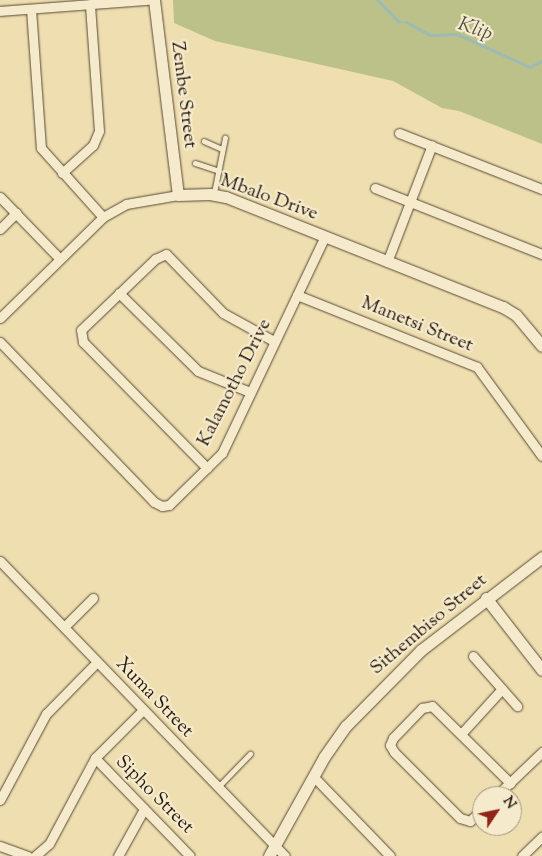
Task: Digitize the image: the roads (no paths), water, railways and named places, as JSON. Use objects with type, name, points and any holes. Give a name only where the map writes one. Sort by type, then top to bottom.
[{"type":"street","points":[[0,11],[148,0]]},
{"type":"street","name":"Zembe Street","points":[[154,0],[178,195]]},
{"type":"street","points":[[62,173],[93,145],[99,131],[90,4]]},
{"type":"street","points":[[31,9],[38,138],[45,154],[103,217]]},
{"type":"street","points":[[399,133],[542,189]]},
{"type":"street","points":[[388,262],[432,145]]},
{"type":"street","points":[[375,188],[542,254]]},
{"type":"street","name":"Mbalo Drive","points":[[0,318],[103,217],[126,204],[178,195],[214,194],[503,307],[516,315],[542,346]]},
{"type":"street","points":[[0,197],[60,259]]},
{"type":"street","points":[[0,230],[16,213]]},
{"type":"street","name":"Kalamotho Drive","points":[[0,342],[158,505],[165,506],[173,502],[222,453],[325,236]]},
{"type":"street","points":[[207,468],[83,342],[81,330],[155,259],[166,254],[227,316],[274,341]]},
{"type":"street","points":[[119,293],[198,371],[250,392]]},
{"type":"street","name":"Manetsi Street","points":[[297,295],[477,367],[542,456]]},
{"type":"street","name":"Sithembiso Street","points":[[269,856],[313,776],[346,726],[392,676],[486,598],[542,558]]},
{"type":"street","name":"Xuma Street","points":[[0,562],[285,856]]},
{"type":"street","points":[[64,628],[93,598]]},
{"type":"street","points":[[486,598],[542,670]]},
{"type":"street","points":[[473,656],[517,706]]},
{"type":"street","points":[[0,800],[46,714],[97,662]]},
{"type":"street","points":[[460,734],[502,690]]},
{"type":"street","points":[[472,819],[470,821],[460,818],[390,745],[393,738],[428,706],[436,709],[510,783]]},
{"type":"street","points":[[35,856],[49,844],[95,758],[143,710]]},
{"type":"street","points":[[507,786],[542,752]]},
{"type":"street","name":"Sipho Street","points":[[95,758],[190,856]]},
{"type":"street","points":[[313,776],[390,856]]},
{"type":"street","points":[[118,856],[144,809]]},
{"type":"street","points":[[522,856],[542,837]]},
{"type":"street","points":[[0,846],[28,856]]},
{"type":"lane","points":[[214,194],[220,171],[222,149],[226,138]]},
{"type":"lane","points":[[204,141],[222,149]]},
{"type":"lane","points":[[195,163],[220,171]]},
{"type":"lane","points":[[218,787],[250,754]]},
{"type":"waterway","name":"Klip","points":[[378,0],[399,22],[407,22],[430,35],[457,34],[530,67],[542,61]]}]
